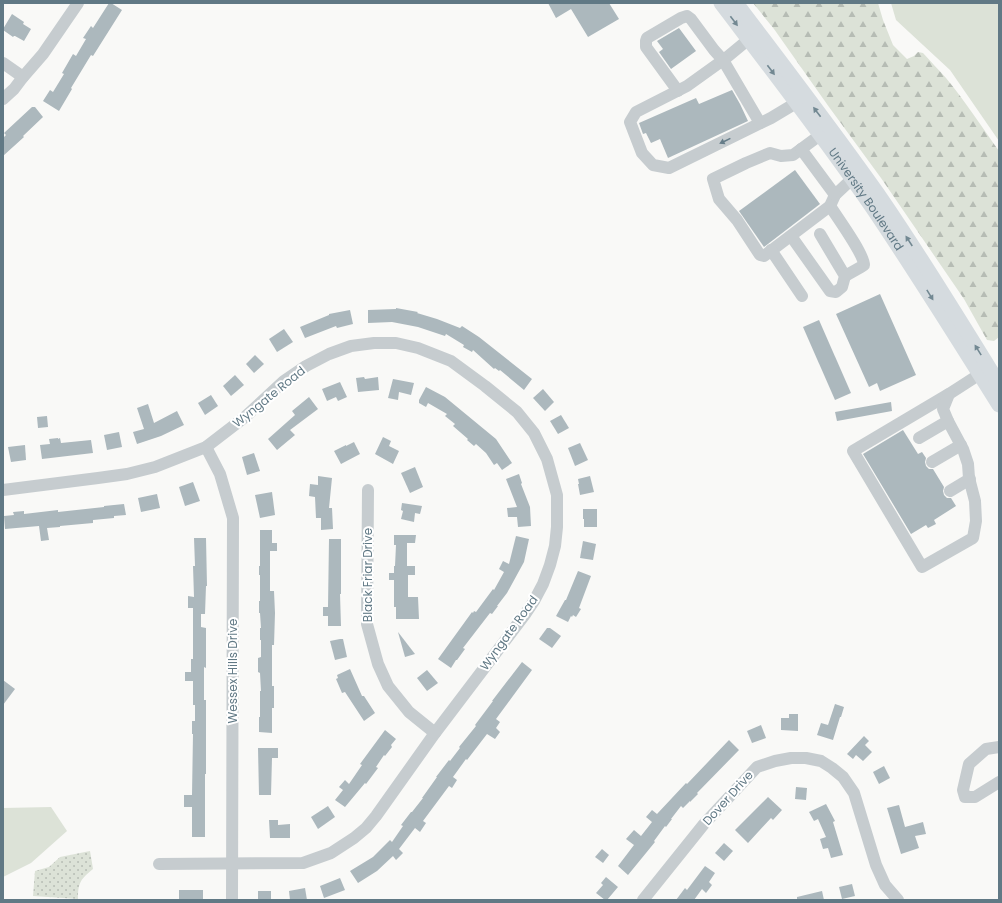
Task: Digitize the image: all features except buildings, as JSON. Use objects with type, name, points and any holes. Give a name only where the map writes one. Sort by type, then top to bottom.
[{"type":"main road","name":"University Boulevard","points":[[721,3],[753,36],[857,176],[885,205],[923,262],[999,384]]},
{"type":"main road","name":"University Boulevard","points":[[736,3],[753,36]]},
{"type":"main road","name":"University Boulevard","points":[[857,176],[871,206],[999,405]]},
{"type":"street","points":[[3,99],[14,89],[43,54],[78,3]]},
{"type":"street","points":[[678,91],[646,46],[646,42],[647,38],[687,16],[723,60],[760,124]]},
{"type":"street","points":[[753,36],[687,86],[636,112],[630,122],[642,153],[653,165],[669,168],[760,124],[800,99]]},
{"type":"street","points":[[3,63],[23,77]]},
{"type":"street","points":[[825,132],[793,155],[781,156],[770,153],[713,179],[720,199],[737,220],[760,255],[764,256],[790,236],[832,200],[857,176]]},
{"type":"street","points":[[801,149],[832,200],[864,260],[864,265],[861,268],[845,276]]},
{"type":"street","points":[[790,236],[830,292],[836,292],[842,287],[845,276],[820,234]]},
{"type":"street","points":[[771,250],[802,296]]},
{"type":"street","name":"Wyngate Road","points":[[3,490],[127,474],[155,467],[206,447],[245,417],[284,381],[306,366],[329,354],[351,346],[374,343],[396,343],[418,348],[451,361],[517,412],[534,433],[547,459],[557,495],[557,527],[555,546],[543,584],[534,601],[434,733],[366,828],[331,853],[303,862],[159,864]]},
{"type":"street","points":[[949,394],[943,408],[948,421],[963,449],[968,464],[976,521],[973,538],[922,568],[853,451],[980,374]]},
{"type":"street","points":[[918,438],[948,421]]},
{"type":"street","points":[[932,462],[961,445]]},
{"type":"street","name":"Wessex Hills Drive","points":[[206,447],[220,474],[233,518],[232,900]]},
{"type":"street","points":[[950,491],[970,479]]},
{"type":"street","name":"Black Friar Drive","points":[[368,490],[367,624],[372,644],[378,664],[388,686],[409,712],[434,733]]},
{"type":"street","points":[[999,747],[986,749],[969,764],[963,790],[965,797],[975,797],[999,782]]},
{"type":"street","name":"Dover Drive","points":[[643,900],[704,824],[757,767],[775,760],[792,758],[806,758],[820,761],[843,777],[854,793],[876,865],[885,885],[898,900]]},
{"type":"street","points":[[883,900],[885,885]]},
{"type":"green space","points":[[753,3],[878,3],[893,45],[907,59],[914,56],[918,52],[923,53],[946,78],[973,114],[999,151],[999,337],[994,341],[987,340],[964,299],[881,178],[774,29]]},
{"type":"green space","points":[[891,3],[999,3],[999,141],[950,70],[896,20]]},
{"type":"green space","points":[[51,807],[67,831],[31,863],[3,877],[3,808]]},
{"type":"green space","points":[[90,851],[93,869],[81,881],[78,899],[33,896],[35,871],[49,867],[60,857]]}]
